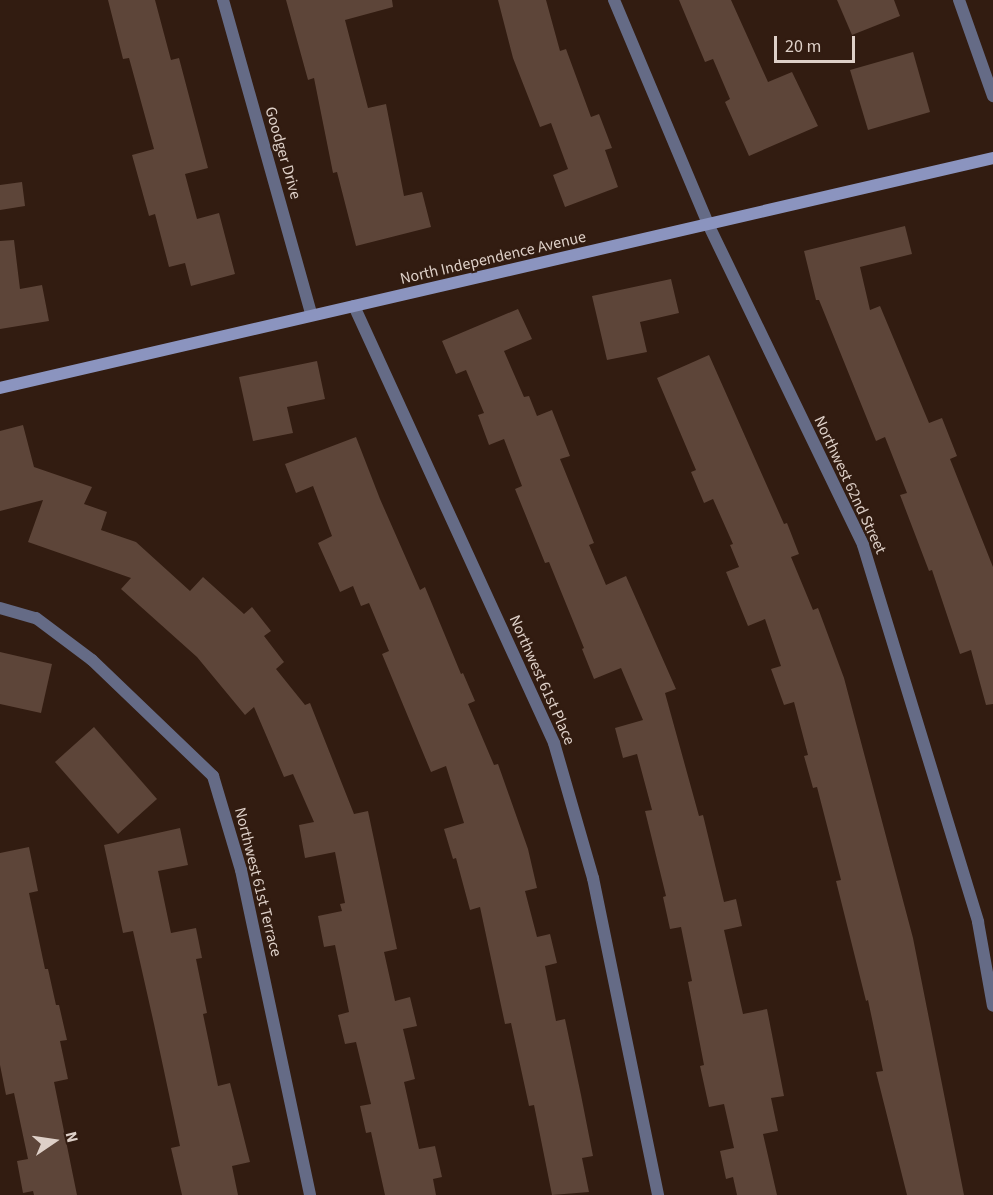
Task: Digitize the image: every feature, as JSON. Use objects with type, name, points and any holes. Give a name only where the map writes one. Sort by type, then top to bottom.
[{"type":"street","name":"Goodger Drive","points":[[223,0],[311,314]]},
{"type":"street","name":"Northwest 62nd Street","points":[[614,0],[709,226],[863,545],[978,922],[993,1006]]},
{"type":"street","points":[[959,0],[993,96]]},
{"type":"street","name":"North Independence Avenue","points":[[0,388],[311,314],[709,226],[993,158]]},
{"type":"street","name":"Northwest 61st Place","points":[[354,306],[554,743],[593,878],[658,1195]]},
{"type":"street","name":"Northwest 61st Terrace","points":[[0,608],[36,618],[92,660],[213,776],[241,870],[310,1195]]},
{"type":"building","points":[[108,0],[155,0],[171,60],[179,58],[208,168],[185,174],[197,219],[219,213],[235,274],[191,286],[185,263],[169,267],[155,214],[149,216],[132,155],[154,149],[129,58],[123,59]]},
{"type":"building","points":[[286,0],[392,0],[393,7],[345,20],[368,108],[386,104],[404,196],[422,192],[431,227],[356,246],[337,172],[333,173],[314,78],[308,80]]},
{"type":"building","points":[[498,0],[546,0],[560,51],[566,49],[591,117],[599,114],[612,148],[605,150],[618,187],[565,207],[553,175],[568,169],[551,123],[540,127],[513,58]]},
{"type":"building","points":[[679,0],[731,0],[768,82],[792,72],[818,126],[749,156],[725,102],[730,99],[713,59],[705,62]]},
{"type":"building","points":[[837,0],[894,0],[900,16],[852,35]]},
{"type":"building","points":[[913,52],[930,112],[868,130],[850,70]]},
{"type":"building","points":[[22,182],[25,206],[0,210],[0,185]]},
{"type":"building","points":[[905,226],[912,254],[860,267],[870,310],[880,306],[929,423],[942,418],[957,456],[950,459],[993,567],[993,704],[986,705],[971,650],[960,654],[932,570],[929,571],[900,495],[907,493],[885,437],[876,441],[819,300],[816,300],[804,251]]},
{"type":"building","points":[[14,240],[20,289],[42,285],[49,321],[0,329],[0,241]]},
{"type":"building","points":[[671,279],[679,313],[640,322],[647,352],[607,360],[592,296]]},
{"type":"building","points":[[518,309],[532,339],[504,351],[524,397],[529,396],[537,416],[552,410],[570,456],[560,459],[594,543],[589,545],[606,585],[626,576],[676,689],[665,693],[699,816],[703,815],[724,902],[736,899],[742,926],[724,930],[743,1014],[767,1009],[784,1096],[771,1098],[778,1131],[763,1134],[777,1195],[737,1195],[733,1177],[726,1179],[720,1151],[734,1148],[724,1104],[709,1107],[700,1066],[704,1065],[688,982],[692,981],[681,927],[670,929],[663,897],[666,896],[645,811],[652,810],[637,754],[623,758],[615,728],[643,720],[621,668],[594,679],[549,562],[545,563],[515,489],[522,486],[504,439],[489,445],[478,415],[484,413],[466,370],[456,374],[442,341]]},
{"type":"building","points":[[709,355],[784,524],[787,523],[799,554],[791,557],[813,610],[818,608],[844,678],[913,938],[964,1195],[907,1195],[876,1072],[883,1071],[868,1000],[866,1001],[836,881],[841,880],[817,787],[813,788],[804,756],[808,755],[794,702],[784,705],[771,669],[781,666],[765,619],[748,626],[726,572],[739,567],[730,545],[733,544],[713,499],[704,503],[691,472],[696,470],[657,378]]},
{"type":"building","points":[[317,361],[325,399],[287,407],[293,433],[253,441],[239,377]]},
{"type":"building","points":[[23,425],[34,467],[92,487],[84,504],[107,512],[101,530],[136,542],[190,591],[203,577],[244,614],[252,607],[271,631],[264,636],[284,662],[276,669],[305,705],[310,703],[354,814],[368,811],[397,949],[384,952],[395,1001],[410,997],[417,1026],[403,1029],[415,1079],[404,1082],[419,1149],[435,1146],[442,1177],[433,1179],[436,1195],[385,1195],[371,1132],[366,1133],[360,1106],[371,1104],[356,1042],[345,1044],[338,1015],[349,1012],[335,945],[324,947],[318,916],[342,911],[340,904],[345,903],[335,852],[305,858],[299,825],[314,822],[293,774],[284,777],[254,707],[245,715],[197,657],[121,589],[131,578],[28,542],[43,500],[0,511],[0,431]]},
{"type":"building","points":[[356,437],[420,590],[425,587],[461,674],[463,673],[475,701],[468,704],[494,765],[498,764],[528,849],[537,888],[525,891],[537,937],[550,934],[557,963],[545,966],[556,1021],[565,1019],[593,1156],[582,1158],[589,1192],[552,1195],[534,1105],[529,1106],[511,1023],[505,1024],[480,907],[470,910],[456,858],[453,859],[444,829],[464,823],[446,766],[431,772],[382,654],[389,651],[369,603],[361,606],[353,586],[340,592],[318,543],[332,536],[313,486],[296,493],[285,464]]},
{"type":"building","points":[[0,652],[52,664],[41,713],[0,704]]},
{"type":"building","points":[[94,727],[157,799],[118,834],[55,762]]},
{"type":"building","points":[[180,828],[188,865],[158,871],[171,933],[196,928],[202,958],[196,959],[207,1013],[203,1014],[218,1086],[230,1083],[250,1162],[232,1166],[238,1195],[182,1195],[171,1148],[180,1146],[154,1024],[133,931],[123,933],[104,845]]},
{"type":"building","points":[[29,847],[38,891],[29,893],[45,969],[48,969],[67,1040],[60,1041],[68,1079],[54,1082],[77,1195],[34,1195],[33,1191],[23,1193],[17,1161],[28,1159],[14,1093],[6,1095],[0,1065],[0,853]]}]
